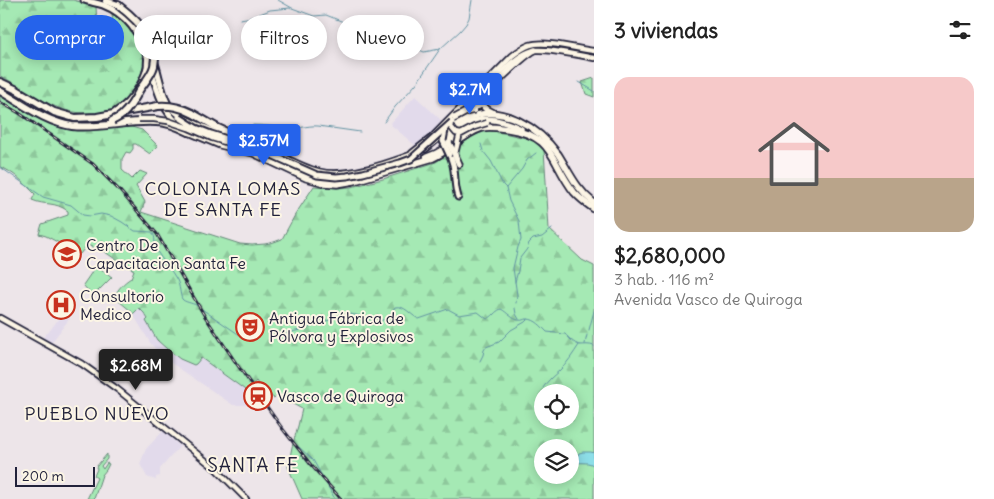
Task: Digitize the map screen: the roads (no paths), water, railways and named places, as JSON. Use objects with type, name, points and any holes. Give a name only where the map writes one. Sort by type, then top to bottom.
[{"type":"highway","points":[[0,82],[18,90],[54,112],[76,118],[111,118],[124,113],[151,73],[155,58],[149,38],[140,23],[118,5],[106,2]]},
{"type":"highway","points":[[454,120],[466,112],[476,101],[483,99],[526,56],[535,50]]},
{"type":"highway","points":[[111,118],[131,99],[148,70],[148,60]]},
{"type":"highway","points":[[0,87],[41,111],[73,122],[82,123],[111,118],[158,106],[170,105],[179,107],[218,128],[250,140],[308,168],[334,174],[363,170],[403,159],[423,151],[470,117],[491,112]]},
{"type":"highway","points":[[0,91],[46,118],[67,125],[85,126],[155,122],[168,124],[213,142],[253,153],[306,178],[325,183],[345,183],[362,180],[449,154],[467,136],[483,128],[506,128],[532,136]]},
{"type":"highway","points":[[476,101],[491,112],[520,121],[540,134],[557,153],[583,195],[594,203]]},
{"type":"highway","points":[[476,101],[491,112]]},
{"type":"highway","points":[[459,164],[449,154],[449,142],[452,134],[472,121],[492,119],[518,127],[528,132],[546,147],[573,190],[580,199],[594,210]]},
{"type":"highway","points":[[438,139],[449,142]]},
{"type":"main road","points":[[84,0],[106,2],[134,29]]},
{"type":"main road","points":[[96,0],[106,2],[129,16],[140,29],[155,62],[160,82],[170,106],[179,116],[196,128],[211,134],[258,149],[317,175],[336,177],[363,173],[411,159],[476,101],[512,56],[530,45],[546,44],[594,51]]},
{"type":"main road","points":[[535,50],[579,53],[594,57]]},
{"type":"main road","points":[[148,60],[157,90],[165,108],[189,132]]},
{"type":"main road","points":[[409,156],[476,101]]},
{"type":"main road","points":[[170,106],[178,113],[216,133],[265,148]]},
{"type":"main road","points":[[111,118],[154,118],[168,121],[212,138],[251,149],[313,178],[326,180],[365,175],[430,156],[440,152],[458,136]]},
{"type":"main road","points":[[454,120],[452,129],[458,134],[474,127],[499,121]]},
{"type":"main road","points":[[446,128],[442,141],[452,159],[458,197]]},
{"type":"main road","points":[[449,154],[462,129]]},
{"type":"main road","points":[[449,154],[453,142],[458,136]]},
{"type":"main road","points":[[0,318],[82,364],[117,389],[216,469],[246,499]]},
{"type":"water","points":[[579,453],[594,453],[594,466],[579,462]]},
{"type":"waterway","points":[[278,0],[292,8],[314,16],[326,15],[361,29],[387,35],[424,52],[440,49]]},
{"type":"waterway","points":[[384,122],[416,84],[440,49],[466,24],[472,0]]},
{"type":"waterway","points":[[240,19],[252,17],[270,10],[290,8]]},
{"type":"waterway","points":[[579,82],[594,91]]},
{"type":"waterway","points":[[253,125],[289,128],[318,126],[360,132]]},
{"type":"waterway","points":[[481,144],[483,151],[491,161],[506,188],[509,201],[519,221],[521,240],[513,268],[517,295],[516,303]]},
{"type":"waterway","points":[[506,188],[527,160],[536,153]]},
{"type":"waterway","points":[[0,167],[43,197],[71,205],[83,215],[101,214],[111,216],[135,231],[152,232],[156,250],[177,280],[182,299],[196,305],[247,340]]},
{"type":"waterway","points":[[515,282],[520,258],[529,243],[533,239],[542,237],[552,229]]},
{"type":"waterway","points":[[277,336],[311,327],[345,314],[376,320],[387,319],[395,307],[405,309],[419,319],[448,309],[459,315],[478,312],[487,319],[501,309],[517,320],[533,320],[547,332],[565,334],[572,341],[580,345],[594,346]]},
{"type":"waterway","points":[[515,308],[519,319]]},
{"type":"waterway","points":[[589,330],[594,311]]},
{"type":"waterway","points":[[480,361],[486,347],[499,342],[511,330],[528,319]]},
{"type":"waterway","points":[[585,344],[587,335]]},
{"type":"waterway","points":[[545,384],[565,365],[579,345]]},
{"type":"waterway","points":[[299,447],[313,460],[335,499]]},
{"type":"railway","points":[[0,102],[93,164],[120,191],[157,234],[204,315],[236,363],[282,428],[341,499]]},
{"type":"place","name":"Centro De Capacitacion Santa Fe","points":[[67,254]]},
{"type":"place","name":"C0nsultorio Medico","points":[[61,305]]},
{"type":"place","name":"Antigua Fábrica de Pólvora y Explosivos","points":[[250,327]]},
{"type":"place","name":"Vasco de Quiroga","points":[[258,396]]},
{"type":"district","name":"COLONIA LOMAS DE SANTA FE","points":[[223,198]]},
{"type":"district","name":"PUEBLO NUEVO","points":[[97,413]]},
{"type":"district","name":"SANTA FE","points":[[253,465]]}]
